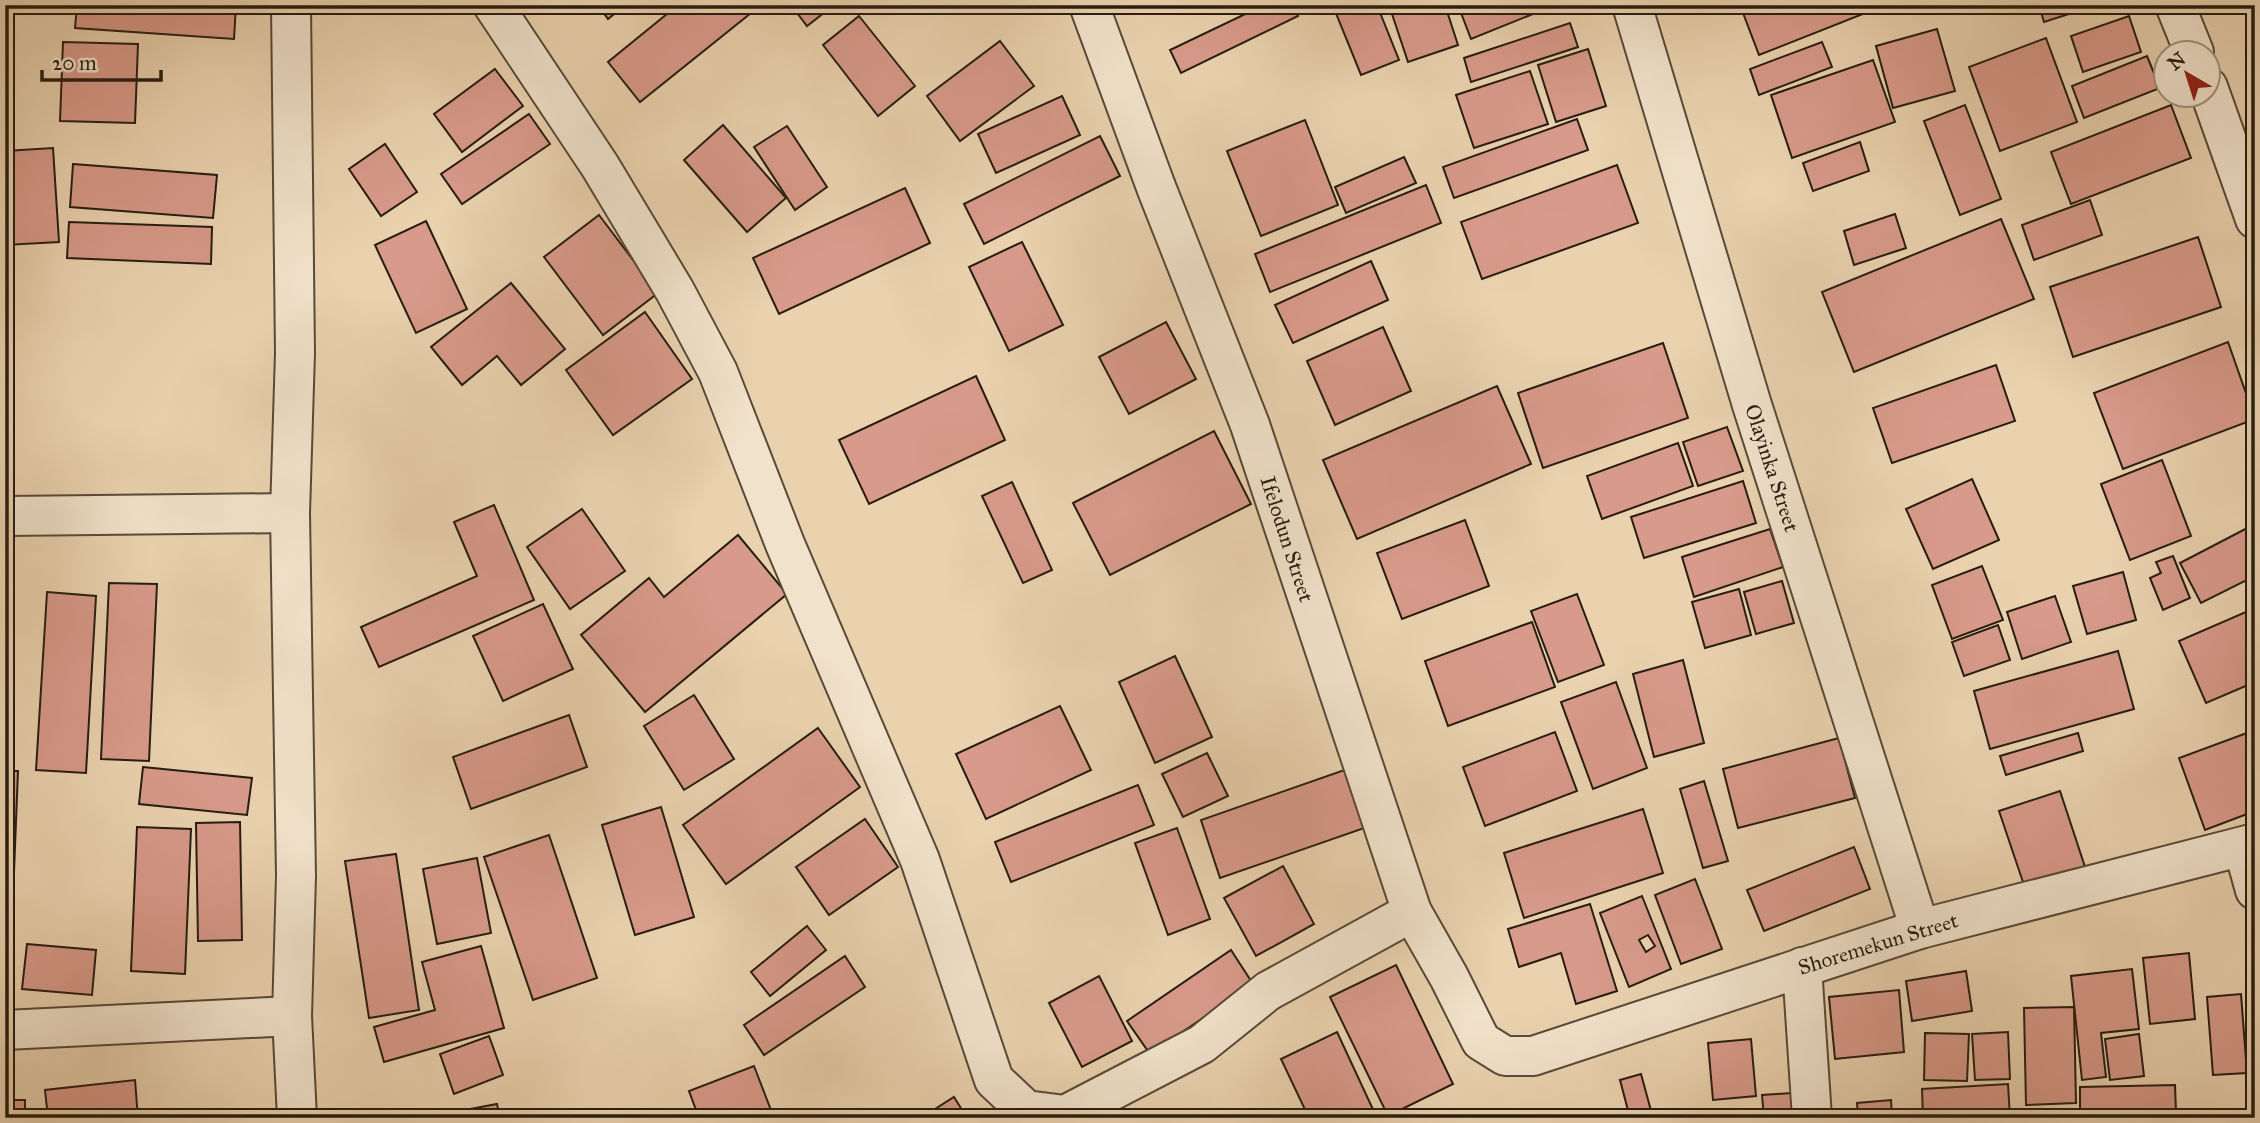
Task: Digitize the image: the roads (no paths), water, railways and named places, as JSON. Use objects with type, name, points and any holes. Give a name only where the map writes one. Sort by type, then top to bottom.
[{"type":"street","points":[[291,5],[295,353],[290,513],[296,876],[292,1016],[297,1118]]},
{"type":"street","points":[[493,5],[600,166],[675,291],[718,372],[785,544],[919,860],[994,1080],[1026,1110],[1065,1115],[1202,1044],[1268,991],[1412,912]]},
{"type":"street","name":"Ifelodun Street","points":[[1089,5],[1156,187],[1250,425],[1412,912],[1449,976],[1481,1041],[1506,1056]]},
{"type":"street","name":"Olayinka Street","points":[[1632,5],[1752,405],[1920,929]]},
{"type":"street","points":[[2175,5],[2188,38]]},
{"type":"street","points":[[2215,108],[2255,219]]},
{"type":"street","points":[[5,516],[290,513]]},
{"type":"street","points":[[2249,845],[2255,890]]},
{"type":"street","name":"Shoremekun Street","points":[[1506,1056],[1533,1056],[1920,929],[2249,845]]},
{"type":"street","points":[[1802,967],[1812,1118]]},
{"type":"street","points":[[5,1030],[292,1016]]}]
